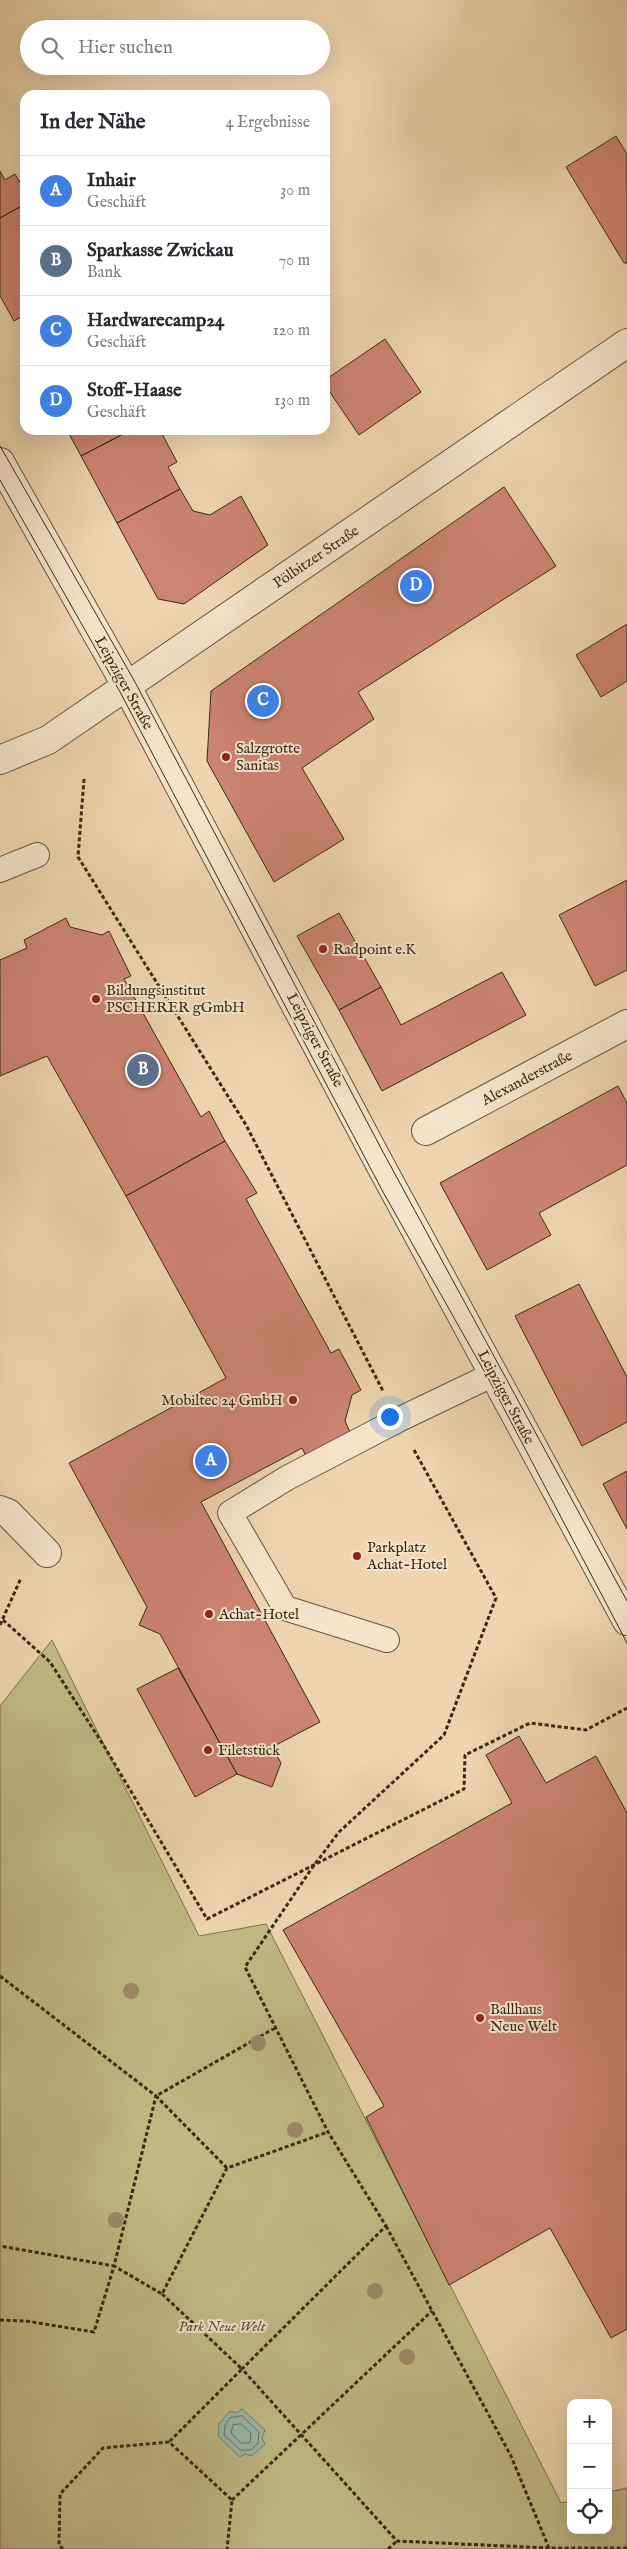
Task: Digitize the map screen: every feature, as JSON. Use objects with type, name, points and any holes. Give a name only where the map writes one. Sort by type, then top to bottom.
[{"type":"street","name":"Pölbitzer Straße","points":[[0,760],[48,740],[627,343]]},
{"type":"street","name":"Leipziger Straße","points":[[0,462],[126,686],[627,1620]]},
{"type":"street","name":"Alexanderstraße","points":[[426,1131],[627,1024]]},
{"type":"street","points":[[0,1510],[8,1513],[48,1553]]},
{"type":"lane","points":[[0,870],[37,855]]},
{"type":"lane","points":[[386,1640],[285,1608],[230,1512],[287,1478],[398,1420],[494,1374]]},
{"type":"path","points":[[84,779],[78,857],[246,1125],[398,1420],[496,1598],[444,1735],[339,1832],[312,1868],[246,1967],[328,2132],[386,2226],[511,2456],[548,2548]]},
{"type":"path","points":[[0,1625],[19,1580],[48,1553]]},
{"type":"path","points":[[3,1620],[50,1662],[104,1746],[207,1919],[312,1868],[464,1789],[465,1755],[530,1723],[586,1730],[627,1708]]},
{"type":"path","points":[[0,1976],[156,2096],[227,2168]]},
{"type":"path","points":[[0,2320],[26,2321],[94,2332],[114,2266],[156,2096],[276,2028]]},
{"type":"path","points":[[162,2294],[227,2168],[328,2132]]},
{"type":"path","points":[[63,2549],[59,2545],[60,2494],[103,2448],[169,2442],[386,2226]]},
{"type":"path","points":[[0,2246],[114,2266],[162,2294],[242,2369],[300,2436],[397,2541]]},
{"type":"path","points":[[227,2549],[232,2500],[432,2311]]},
{"type":"path","points":[[169,2442],[232,2500]]},
{"type":"path","points":[[388,2549],[397,2541],[548,2548],[627,2548]]},
{"type":"green space","name":"Park Neue Welt","points":[[52,1640],[199,1936],[266,1924],[561,2503],[567,2502],[567,2534],[612,2534],[612,2491],[627,2488],[627,2549],[0,2549],[0,1706]]},
{"type":"water","points":[[242,2409],[265,2430],[262,2438],[265,2444],[252,2456],[245,2454],[240,2457],[218,2436],[219,2424],[230,2411],[236,2413]]},
{"type":"building","points":[[616,136],[627,154],[627,263],[624,263],[566,167]]},
{"type":"building","points":[[0,171],[5,180],[15,174],[20,182],[20,207],[0,218]]},
{"type":"building","points":[[20,207],[20,318],[14,321],[0,296],[0,218]]},
{"type":"building","points":[[385,339],[421,392],[359,435],[330,392],[330,377]]},
{"type":"building","points":[[70,435],[121,435],[81,456]]},
{"type":"building","points":[[121,435],[163,435],[177,462],[168,467],[180,489],[117,523],[81,456]]},
{"type":"building","points":[[504,487],[556,566],[358,692],[374,719],[302,768],[344,839],[274,882],[207,761],[211,691]]},
{"type":"building","points":[[180,489],[193,511],[210,515],[241,496],[268,545],[184,604],[158,599],[117,523]]},
{"type":"building","points":[[627,624],[627,681],[601,697],[576,655]]},
{"type":"building","points":[[627,880],[627,970],[595,986],[559,915]]},
{"type":"building","points":[[339,913],[381,987],[339,1010],[297,936]]},
{"type":"building","points":[[66,918],[70,927],[102,935],[109,931],[131,976],[124,979],[201,1117],[209,1111],[225,1141],[126,1196],[47,1056],[0,1076],[0,960],[27,948],[24,940]]},
{"type":"building","points":[[502,972],[526,1015],[382,1091],[339,1010],[381,987],[401,1025]]},
{"type":"building","points":[[618,1086],[627,1103],[627,1165],[539,1213],[551,1235],[487,1270],[440,1183]]},
{"type":"building","points":[[225,1141],[257,1193],[246,1199],[331,1353],[339,1349],[361,1390],[352,1395],[345,1421],[350,1432],[306,1456],[302,1448],[201,1502],[320,1722],[272,1747],[281,1763],[272,1787],[237,1774],[160,1634],[139,1625],[147,1607],[69,1463],[226,1378],[126,1196]]},
{"type":"building","points":[[579,1284],[627,1377],[627,1422],[582,1446],[515,1316]]},
{"type":"building","points":[[627,1471],[627,1529],[603,1484]]},
{"type":"building","points":[[178,1668],[237,1774],[195,1797],[137,1689]]},
{"type":"building","name":"Ballhaus Neue Welt","points":[[519,1736],[546,1783],[596,1756],[627,1813],[627,2329],[611,2338],[550,2228],[449,2285],[366,2117],[384,2106],[283,1930],[512,1803],[486,1755]]},
{"type":"tram line","points":[[0,446],[135,682],[383,1152],[627,1601]]},
{"type":"tram line","points":[[0,480],[119,690],[383,1192],[488,1378],[627,1643]]},
{"type":"place","name":"Stoff-Haase","points":[[416,586]]},
{"type":"place","name":"Hardwarecamp24","points":[[263,701]]},
{"type":"place","name":"Salzgrotte Sanitas","points":[[226,757]]},
{"type":"place","name":"Radpoint e.K","points":[[323,949]]},
{"type":"place","name":"Bildungsinstitut PSCHERER gGmbH","points":[[96,999]]},
{"type":"place","name":"Sparkasse Zwickau","points":[[143,1070]]},
{"type":"place","name":"Mobiltec 24 GmbH","points":[[293,1400]]},
{"type":"place","name":"Inhair","points":[[211,1461]]},
{"type":"place","name":"Parkplatz Achat-Hotel","points":[[357,1556]]},
{"type":"place","name":"Achat-Hotel","points":[[209,1614]]},
{"type":"place","name":"Filetstück","points":[[208,1750]]},
{"type":"place","name":"Ballhaus Neue Welt","points":[[480,2018]]}]
